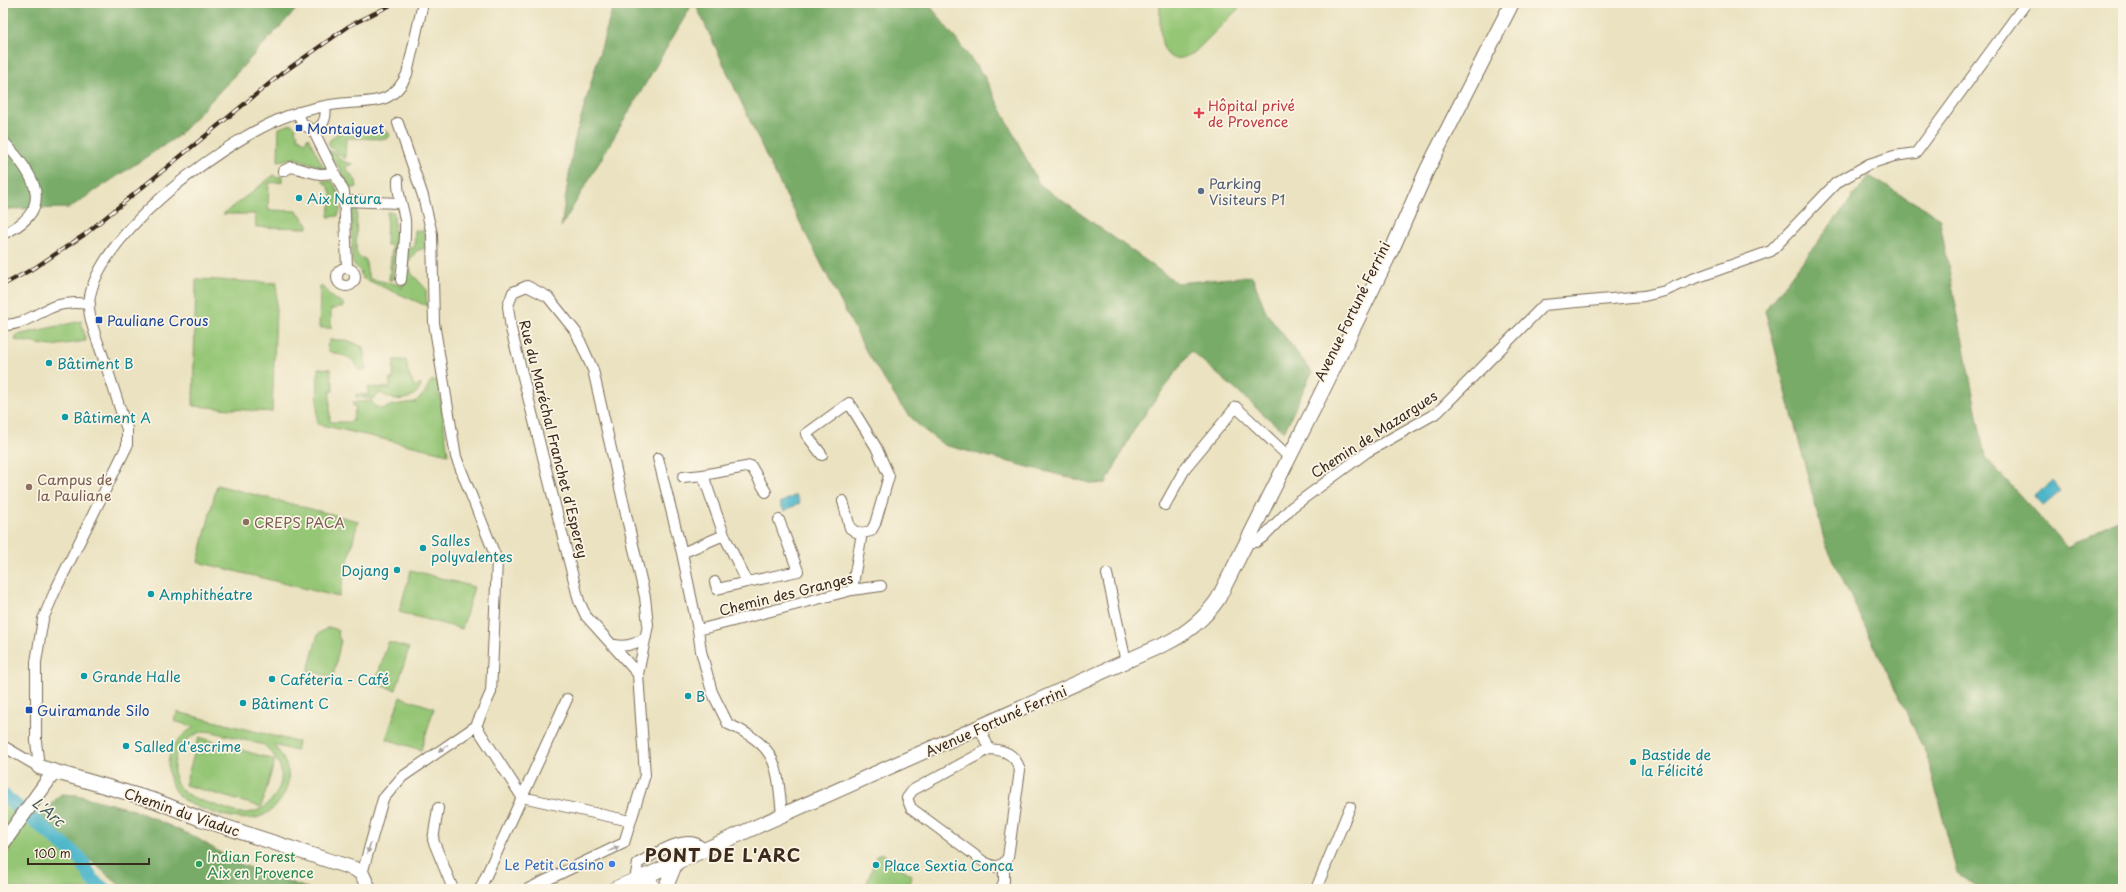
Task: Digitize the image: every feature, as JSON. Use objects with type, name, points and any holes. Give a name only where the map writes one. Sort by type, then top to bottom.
[{"type":"main road","name":"Avenue Fortuné Ferrini","points":[[615,889],[1126,662],[1181,636],[1199,622],[1218,599],[1288,456],[1317,384],[1379,254],[1427,170],[1512,3]]},
{"type":"main road","name":"Chemin du Viaduc","points":[[39,767],[50,777],[156,801],[201,819],[355,869],[362,874]]},
{"type":"main road","points":[[4,842],[50,777]]},
{"type":"main road","points":[[666,889],[667,881],[676,862]]},
{"type":"main road","points":[[362,874],[369,889]]},
{"type":"main road","points":[[641,878],[654,889]]},
{"type":"street","points":[[39,767],[36,741],[36,662],[43,619],[55,591],[123,458],[128,437],[91,320],[90,304],[93,285],[102,265],[128,229],[138,218],[226,148],[262,126],[298,112],[325,106],[380,101],[391,96],[402,85],[407,74],[423,3]]},
{"type":"street","name":"Chemin de Mazargues","points":[[1246,542],[1256,542],[1263,537],[1292,507],[1367,452],[1438,412],[1544,305],[1644,296],[1658,293],[1771,250],[1836,183],[1869,164],[1894,156],[1916,153],[2026,3]]},
{"type":"street","points":[[313,130],[323,123],[326,113],[325,106]]},
{"type":"street","points":[[298,112],[302,124],[313,130],[344,192],[347,267]]},
{"type":"street","points":[[362,874],[384,799],[402,777],[476,726],[491,692],[497,560],[456,457],[434,323],[432,234],[423,196],[398,123]]},
{"type":"street","points":[[3,141],[29,172],[36,186],[36,194],[31,214],[21,225],[3,234]]},
{"type":"street","points":[[283,170],[291,167],[324,175],[333,172]]},
{"type":"street","points":[[398,180],[400,203],[404,219],[404,255],[401,280]]},
{"type":"street","points":[[344,201],[400,203]]},
{"type":"street","name":"Rue du Maréchal Franchet d'Esperey","points":[[527,286],[548,297],[576,332],[594,370],[645,597],[648,625],[638,674],[586,616],[579,601],[511,329],[508,306],[513,292],[527,286]]},
{"type":"street","points":[[3,325],[10,326],[22,322],[56,306],[76,303],[90,304]]},
{"type":"street","points":[[822,455],[806,434],[849,403],[876,447],[890,476],[875,524],[871,531],[862,533],[856,532],[850,528],[843,501]]},
{"type":"street","points":[[1165,504],[1186,467],[1236,406],[1288,456]]},
{"type":"street","points":[[658,458],[682,553],[701,651],[712,692],[728,724],[746,732],[768,751],[778,771],[782,815]]},
{"type":"street","points":[[683,477],[703,475],[751,466],[766,492]]},
{"type":"street","points":[[703,475],[724,535],[747,582]]},
{"type":"street","points":[[715,582],[717,590],[798,571],[779,520]]},
{"type":"street","points":[[852,590],[862,533]]},
{"type":"street","points":[[682,553],[724,535]]},
{"type":"street","points":[[1107,574],[1126,662]]},
{"type":"street","name":"Chemin des Granges","points":[[698,630],[852,590],[881,586]]},
{"type":"street","points":[[611,644],[621,647],[638,643],[646,637]]},
{"type":"street","points":[[528,889],[621,846],[625,839],[645,775],[638,674]]},
{"type":"street","points":[[480,889],[567,699]]},
{"type":"street","points":[[476,726],[522,797],[630,821]]},
{"type":"street","points":[[980,728],[989,749]]},
{"type":"street","name":"Chemin du Viaduc","points":[[3,746],[39,767]]},
{"type":"street","points":[[989,749],[1004,750],[1017,760],[1020,770],[1013,832],[1008,857],[1004,863],[996,867],[984,862],[911,808],[907,798],[913,790],[989,749]]},
{"type":"street","points":[[1316,889],[1350,807]]},
{"type":"street","points":[[438,808],[433,840],[453,889]]},
{"type":"street","points":[[641,878],[638,863],[674,845],[688,841],[697,844],[703,849]]},
{"type":"street","points":[[1001,889],[1004,881],[1004,863]]},
{"type":"green space","points":[[3,3],[302,3],[178,136],[69,208],[3,209]]},
{"type":"green space","points":[[614,3],[693,3],[561,227],[574,142]]},
{"type":"green space","points":[[695,3],[928,3],[984,76],[1039,184],[1177,283],[1252,276],[1266,312],[1312,372],[1284,432],[1191,351],[1135,428],[1106,483],[1094,484],[944,445],[920,427],[901,406],[866,351],[771,166]]},
{"type":"green space","points":[[1160,3],[1244,3],[1195,52],[1182,58],[1173,58],[1167,53],[1163,46],[1160,24]]},
{"type":"green space","points":[[291,124],[296,128],[295,131],[298,134],[297,137],[305,142],[308,137],[324,168],[323,170],[318,172],[318,166],[295,158],[278,161],[279,128]]},
{"type":"green space","points":[[359,129],[388,132],[390,136],[386,139],[346,138],[345,159],[329,146],[329,141],[341,130]]},
{"type":"green space","points":[[328,151],[335,153],[342,161],[353,164],[345,167],[356,181],[357,187],[349,189],[347,181],[335,161],[332,161]]},
{"type":"green space","points":[[274,175],[277,178],[282,175],[282,182],[269,183],[268,210],[298,211],[298,215],[301,215],[303,220],[308,224],[308,228],[256,227],[255,214],[223,214]]},
{"type":"green space","points":[[1869,176],[1939,217],[1985,457],[2067,547],[2123,517],[2123,889],[1982,889],[1957,873],[1927,756],[1825,543],[1765,310]]},
{"type":"green space","points":[[322,181],[332,181],[336,189],[340,203],[338,216],[328,217],[331,193],[327,185]]},
{"type":"green space","points":[[357,207],[356,252],[359,257],[366,260],[367,271],[370,279],[400,285],[402,288],[408,248],[414,248],[415,230],[425,231],[425,248],[416,251],[408,263],[412,274],[426,289],[427,306],[362,278],[360,271],[352,262],[352,209]]},
{"type":"green space","points":[[387,212],[394,212],[395,244],[392,280],[389,280],[392,245],[386,245]]},
{"type":"green space","points":[[196,279],[277,283],[272,412],[193,406]]},
{"type":"green space","points":[[320,286],[324,288],[331,297],[343,303],[344,307],[331,309],[331,328],[319,328]]},
{"type":"green space","points":[[81,321],[86,341],[51,346],[15,340],[17,335]]},
{"type":"green space","points":[[330,340],[347,340],[363,347],[366,370],[359,370],[356,364],[346,356],[329,351],[327,346]]},
{"type":"green space","points":[[394,360],[406,360],[408,373],[415,387],[420,384],[421,386],[415,394],[398,400],[380,393],[372,399],[356,397],[356,394],[368,395],[368,387],[390,388],[390,379],[393,379]]},
{"type":"green space","points":[[318,368],[331,369],[333,391],[330,391],[330,422],[352,422],[356,406],[353,406],[353,402],[372,401],[374,406],[382,409],[393,405],[415,402],[424,394],[430,382],[433,380],[438,382],[448,454],[317,424]]},
{"type":"green space","points":[[217,485],[358,521],[339,597],[198,562]]},
{"type":"green space","points":[[411,570],[474,587],[462,629],[399,612]]},
{"type":"green space","points":[[327,628],[333,628],[338,631],[339,639],[341,640],[333,677],[308,671],[318,634]]},
{"type":"green space","points":[[388,642],[409,648],[396,690],[375,684]]},
{"type":"green space","points":[[400,697],[434,708],[421,750],[386,739]]},
{"type":"green space","points":[[177,712],[298,742],[296,751],[274,745],[281,754],[288,772],[287,787],[280,801],[269,812],[256,818],[249,819],[217,814],[187,802],[181,798],[175,791],[170,780],[168,761],[175,744],[183,735],[194,727],[174,721]],"holes":[[[200,732],[213,732],[264,745],[271,752],[279,764],[281,775],[278,790],[269,803],[255,811],[247,813],[236,812],[192,797],[179,787],[175,780],[174,770],[176,754],[179,749],[190,737]]]},
{"type":"green space","points":[[199,737],[275,760],[261,807],[185,785]]},
{"type":"green space","points":[[61,794],[77,795],[134,810],[195,837],[237,863],[309,889],[124,889],[39,816]]},
{"type":"green space","points":[[3,795],[81,859],[92,880],[106,889],[3,889],[3,860],[10,851],[3,843]]},
{"type":"green space","points":[[882,853],[912,876],[908,889],[865,889],[876,856]]},
{"type":"water","points":[[2053,481],[2061,491],[2043,506],[2034,496]]},
{"type":"water","points":[[796,495],[800,503],[784,511],[780,503]]},
{"type":"waterway","name":"L'Arc","points":[[3,795],[81,859],[92,880],[104,889]]},
{"type":"railway","points":[[3,285],[36,267],[84,235],[281,74],[349,26],[395,3]]},
{"type":"place","name":"Hôpital privé de Provence","points":[[1199,113]]},
{"type":"place","name":"Montaiguet","points":[[299,128]]},
{"type":"place","name":"Parking Visiteurs P1","points":[[1201,191]]},
{"type":"place","name":"Aix Natura","points":[[299,198]]},
{"type":"place","name":"Pauliane Crous","points":[[99,320]]},
{"type":"place","name":"Bâtiment B","points":[[49,363]]},
{"type":"place","name":"Bâtiment A","points":[[65,417]]},
{"type":"place","name":"Campus de la Pauliane","points":[[29,487]]},
{"type":"place","name":"CREPS PACA","points":[[246,522]]},
{"type":"place","name":"Salles polyvalentes","points":[[423,548]]},
{"type":"place","name":"Dojang","points":[[397,570]]},
{"type":"place","name":"Amphithéatre","points":[[151,594]]},
{"type":"place","name":"Grande Halle","points":[[84,676]]},
{"type":"place","name":"Caféteria - Café","points":[[272,679]]},
{"type":"place","name":"B","points":[[688,696]]},
{"type":"place","name":"Bâtiment C","points":[[243,703]]},
{"type":"place","name":"Guiramande Silo","points":[[29,710]]},
{"type":"place","name":"Salled d'escrime","points":[[126,746]]},
{"type":"place","name":"Bastide de la Félicité","points":[[1633,762]]},
{"type":"place","name":"Indian Forest Aix en Provence","points":[[199,864]]},
{"type":"place","name":"Le Petit Casino","points":[[612,864]]},
{"type":"place","name":"Place Sextia Conca","points":[[876,865]]},
{"type":"district","name":"PONT DE L'ARC","points":[[723,854]]}]
